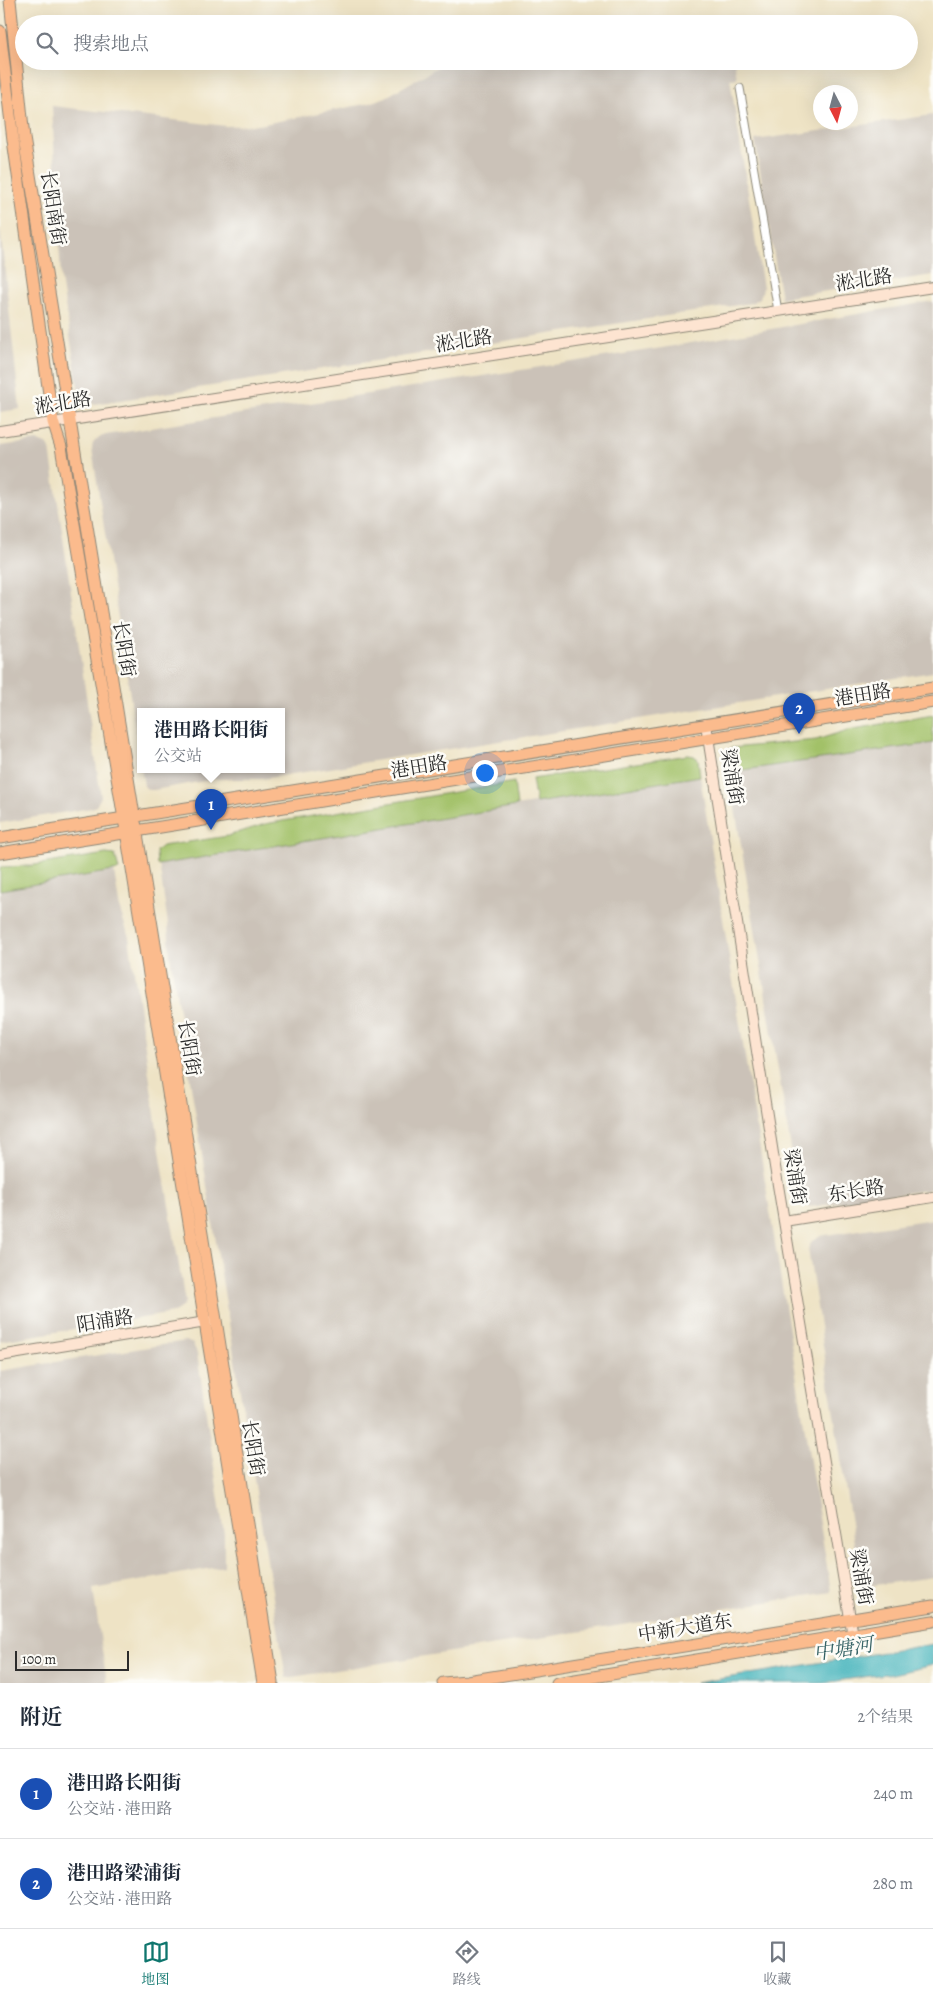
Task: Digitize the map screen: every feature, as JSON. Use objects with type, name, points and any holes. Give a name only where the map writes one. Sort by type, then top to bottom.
[{"type":"main road","name":"长阳南街","points":[[10,0],[15,49]]},
{"type":"main road","name":"长阳南街","points":[[0,31],[13,140],[53,422]]},
{"type":"main road","name":"长阳南街","points":[[17,70],[24,138],[69,420]]},
{"type":"main road","name":"长阳街","points":[[69,420],[131,832],[210,1321],[273,1683]]},
{"type":"main road","name":"长阳街","points":[[53,422],[61,447],[129,818]]},
{"type":"main road","name":"港田路","points":[[0,838],[933,688]]},
{"type":"main road","name":"港田路","points":[[0,853],[933,702]]},
{"type":"main road","name":"长阳街","points":[[210,1321],[263,1683]]},
{"type":"main road","name":"中新大道东","points":[[443,1683],[933,1606]]},
{"type":"main road","name":"中新大道东","points":[[557,1683],[853,1636],[933,1621]]},
{"type":"street","points":[[740,88],[778,311]]},
{"type":"street","name":"淞北路","points":[[0,431],[933,287]]},
{"type":"street","name":"梁浦街","points":[[706,724],[784,1220],[853,1636]]},
{"type":"street","name":"东长路","points":[[784,1220],[933,1197]]},
{"type":"street","name":"阳浦路","points":[[0,1356],[210,1321]]},
{"type":"shaded area","points":[[432,70],[736,70],[737,78],[730,79],[763,288],[760,298],[751,303],[94,404],[88,403],[81,398],[61,279],[52,106],[226,126],[259,125],[370,103],[386,97]]},
{"type":"shaded area","points":[[933,115],[933,275],[781,298],[755,140],[826,130],[858,130],[858,126]]},
{"type":"shaded area","points":[[0,228],[20,409],[0,412]]},
{"type":"shaded area","points":[[933,301],[933,672],[261,779],[215,779],[148,790],[144,786],[142,773],[285,773],[285,708],[137,708],[137,741],[92,449],[93,443],[98,438],[106,435],[662,348]]},
{"type":"shaded area","points":[[38,441],[48,445],[50,449],[101,797],[96,806],[91,808],[0,823],[0,446]]},
{"type":"shaded area","points":[[933,743],[933,1189],[810,1207],[802,1203],[799,1197],[729,772]]},
{"type":"shaded area","points":[[700,776],[831,1592],[286,1678],[170,955],[168,924],[159,864]]},
{"type":"shaded area","points":[[114,871],[120,910],[129,937],[162,1163],[185,1302],[183,1306],[173,1313],[0,1341],[0,890]]},
{"type":"shaded area","points":[[933,1219],[933,1577],[861,1587],[808,1249],[812,1241],[819,1236]]},
{"type":"shaded area","points":[[186,1341],[193,1344],[197,1353],[224,1534],[224,1566],[93,1589],[107,1683],[0,1683],[0,1371]]},
{"type":"green space","points":[[933,715],[933,743],[729,772],[726,751],[731,748],[816,740],[848,730]]},
{"type":"green space","points":[[688,755],[698,759],[700,776],[536,803],[532,779]]},
{"type":"green space","points":[[514,782],[517,806],[157,865],[156,851],[162,846],[228,836],[265,824]]},
{"type":"green space","points":[[106,854],[115,855],[119,870],[0,890],[0,867],[28,866]]},
{"type":"water","points":[[933,1644],[933,1665],[888,1675],[823,1683],[695,1683]]},
{"type":"place","name":"港田路梁浦街","points":[[799,734]]},
{"type":"place","name":"港田路长阳街","points":[[211,830]]},
{"type":"water label","name":"中塘河","points":[[843,1649]]}]
